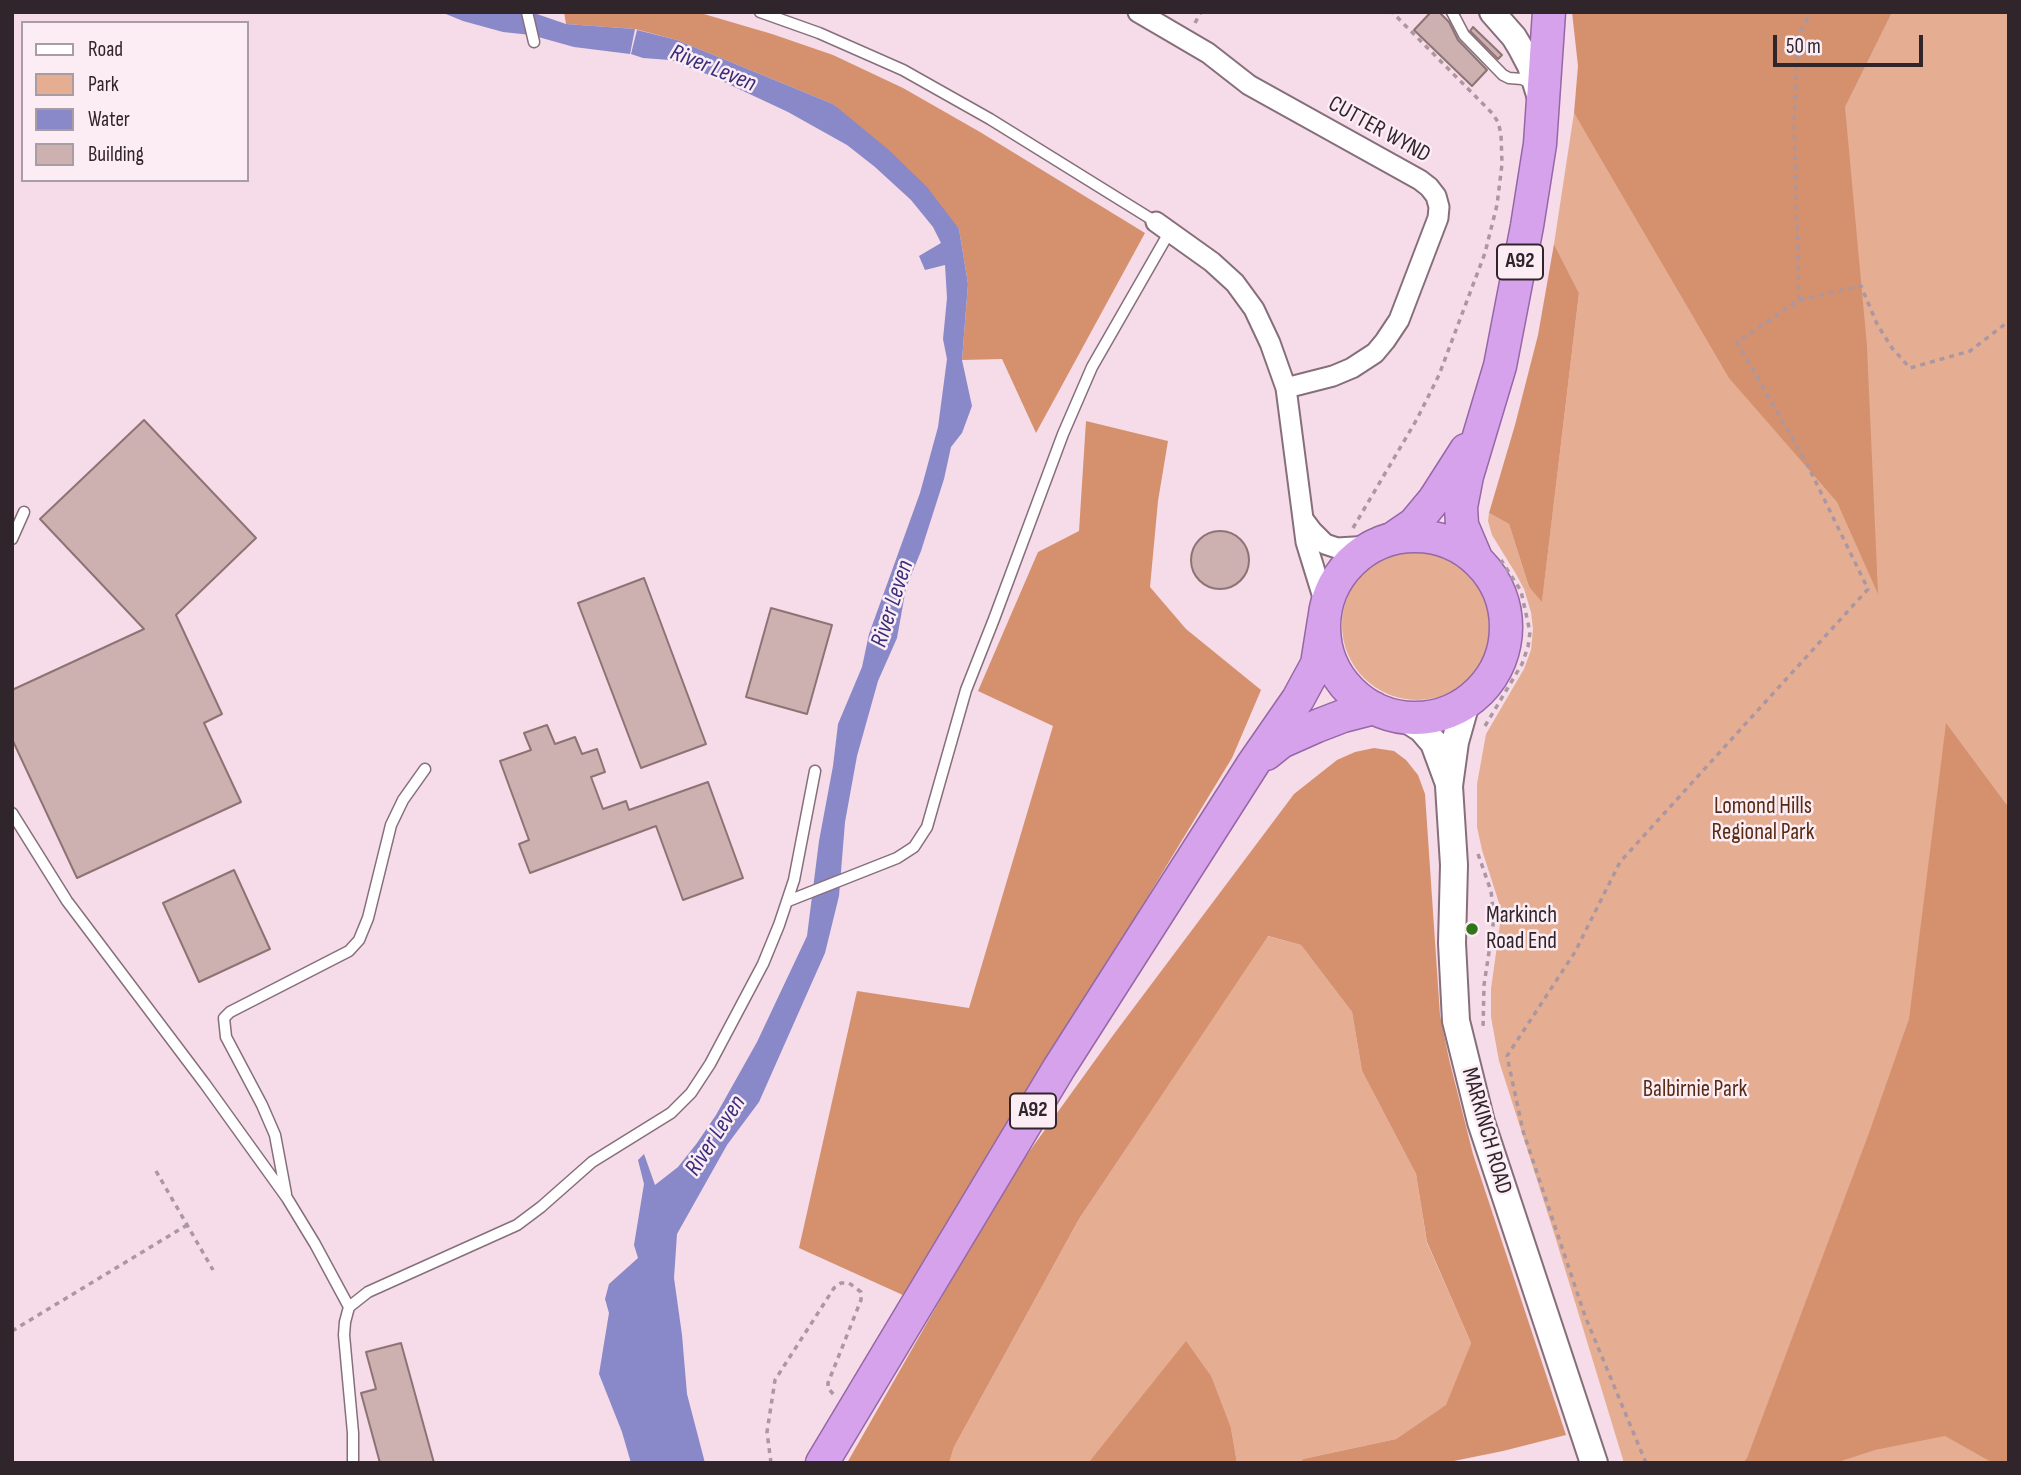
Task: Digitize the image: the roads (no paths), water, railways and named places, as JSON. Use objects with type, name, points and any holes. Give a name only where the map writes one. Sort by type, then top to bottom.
[{"type":"highway","name":"A92","points":[[1325,614],[1326,647],[1335,672],[1352,693],[1374,709],[1389,715],[1427,718],[1447,713],[1466,703],[1486,684],[1500,660],[1506,633],[1504,605],[1493,580],[1487,556],[1462,525],[1461,507],[1467,476],[1500,366],[1517,279],[1540,144],[1549,12]]},
{"type":"highway","name":"A92","points":[[822,1463],[1059,1068],[1253,764],[1298,699],[1317,664],[1329,596],[1339,576],[1374,539],[1414,524],[1434,500],[1485,416]]},
{"type":"highway","name":"A92","points":[[1374,539],[1416,535],[1438,538],[1487,556]]},
{"type":"highway","name":"A92","points":[[1253,764],[1281,742],[1342,716],[1374,709]]},
{"type":"main road","name":"MARKINCH ROAD","points":[[1449,786],[1466,742],[1466,703]]},
{"type":"main road","name":"MARKINCH ROAD","points":[[1405,718],[1422,729],[1433,743],[1449,786],[1454,865],[1452,943],[1456,1021],[1481,1122],[1594,1463]]},
{"type":"street","name":"CUTTER WYND","points":[[1138,12],[1208,53],[1249,85],[1420,180],[1436,196],[1438,218],[1399,320],[1385,341],[1375,353],[1352,368],[1333,376],[1286,388]]},
{"type":"street","points":[[1492,12],[1520,47],[1530,66],[1541,99]]},
{"type":"street","points":[[1163,226],[1212,261],[1236,283],[1254,309],[1270,343],[1286,388],[1306,542],[1325,614]]},
{"type":"street","points":[[1303,518],[1325,544],[1337,548],[1374,539]]},
{"type":"lane","points":[[527,12],[534,42]]},
{"type":"lane","points":[[760,12],[819,33],[903,70],[989,119],[1163,226],[1092,367],[1063,434],[995,619],[965,690],[927,827],[914,846],[897,858],[788,901]]},
{"type":"lane","points":[[1452,12],[1464,36],[1503,75],[1522,79],[1532,85],[1541,99]]},
{"type":"lane","points":[[12,538],[24,512]]},
{"type":"lane","points":[[287,1198],[275,1135],[226,1037],[224,1018],[230,1012],[349,951],[359,940],[368,918],[391,825],[402,800],[425,769]]},
{"type":"lane","points":[[353,1463],[353,1433],[344,1335],[349,1307],[369,1292],[517,1225],[592,1162],[671,1113],[691,1093],[710,1064],[763,964],[788,901],[815,771]]},
{"type":"lane","points":[[12,813],[67,901],[287,1198],[349,1307]]},
{"type":"water","points":[[441,12],[531,12],[566,24],[635,29],[630,54],[574,47],[531,35],[503,32]]},
{"type":"water","name":"River Leven","points":[[637,30],[677,40],[833,104],[890,151],[927,187],[959,229],[968,284],[962,360],[972,406],[962,433],[951,447],[944,479],[906,588],[897,638],[878,681],[857,756],[845,822],[839,896],[825,953],[759,1102],[727,1145],[677,1234],[674,1278],[687,1394],[705,1463],[631,1463],[599,1374],[609,1313],[605,1299],[609,1284],[638,1258],[634,1245],[644,1184],[638,1160],[644,1154],[655,1185],[678,1167],[697,1143],[757,1042],[807,936],[838,724],[862,667],[869,634],[920,493],[938,427],[947,359],[943,339],[947,298],[945,265],[925,270],[919,256],[941,243],[933,227],[911,200],[875,167],[847,145],[788,112],[709,75],[670,60],[643,58],[631,54]]},
{"type":"place","name":"Markinch Road End","points":[[1472,929]]},
{"type":"park label","name":"Lomond Hills Regional Park","points":[[1763,820]]},
{"type":"park label","name":"Balbirnie Park","points":[[1695,1090]]}]
